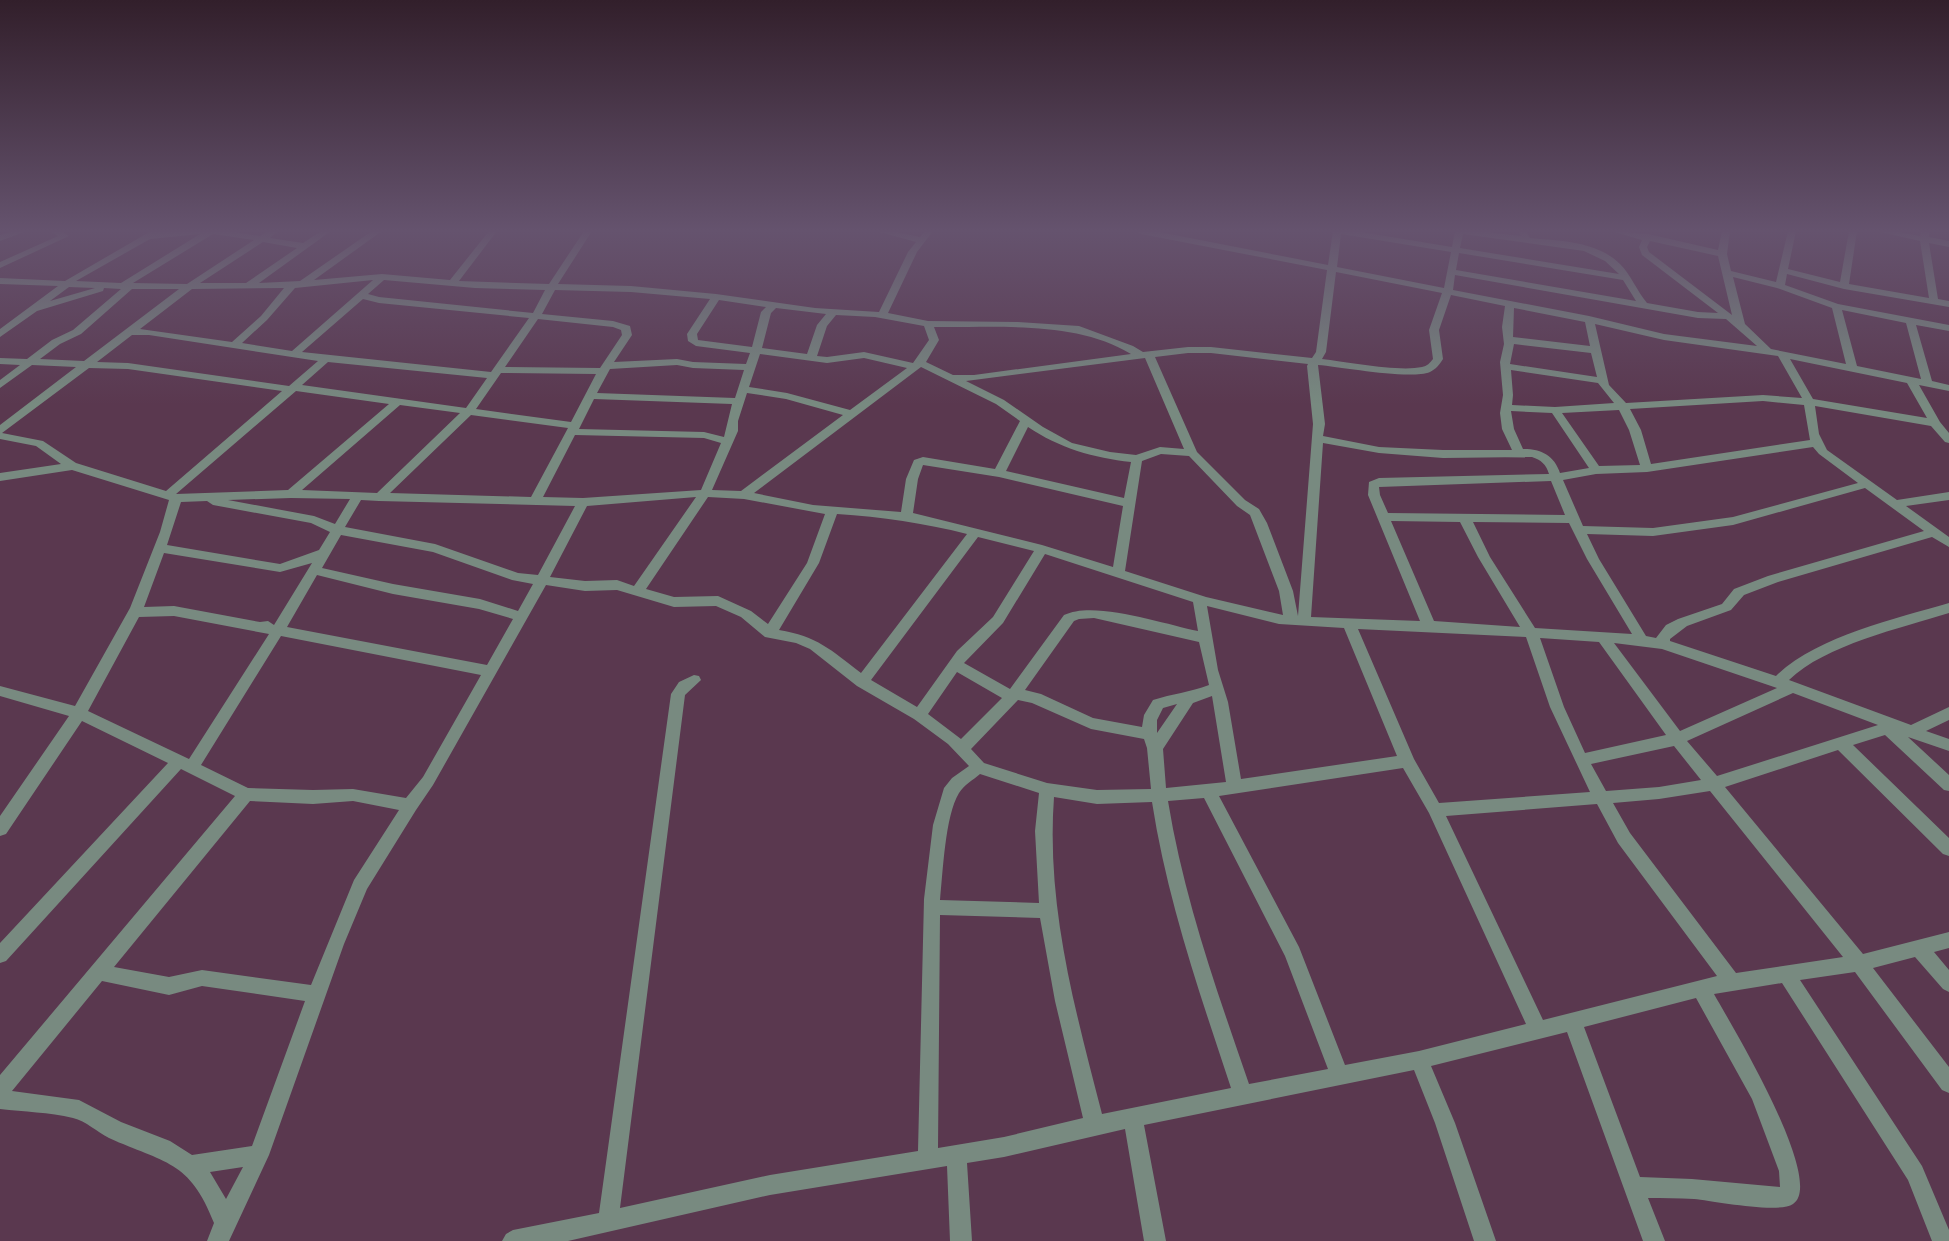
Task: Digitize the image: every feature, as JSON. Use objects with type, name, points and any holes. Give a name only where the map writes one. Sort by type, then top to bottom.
[{"type":"street","points":[[0,334],[60,289]]},
{"type":"street","points":[[31,310],[101,289]]},
{"type":"street","points":[[0,385],[56,342],[77,332],[122,289]]},
{"type":"street","points":[[0,430],[186,289]]},
{"type":"street","points":[[233,346],[293,289]]},
{"type":"street","points":[[294,354],[368,289]]},
{"type":"street","points":[[531,289],[545,299]]},
{"type":"street","points":[[379,497],[469,411],[536,316],[550,289]]},
{"type":"street","points":[[629,289],[833,312],[882,315],[928,324],[1018,325],[1079,329],[1145,355],[1192,453],[1241,503],[1255,512],[1297,621]]},
{"type":"street","points":[[882,315],[894,289]]},
{"type":"street","points":[[1297,621],[1320,424],[1312,366],[1321,352],[1330,289]]},
{"type":"street","points":[[1442,289],[1681,340],[1768,351],[1949,388]]},
{"type":"street","points":[[1548,289],[1709,317],[1728,316]]},
{"type":"street","points":[[1632,289],[1644,306]]},
{"type":"street","points":[[1692,289],[1740,325],[1768,351]]},
{"type":"street","points":[[1730,289],[1740,325]]},
{"type":"street","points":[[1788,289],[1836,306],[1949,328]]},
{"type":"street","points":[[1860,289],[1949,304]]},
{"type":"street","points":[[1932,289],[1934,302]]},
{"type":"street","points":[[951,378],[974,378],[1108,359],[1211,350],[1406,371],[1425,370],[1433,366],[1438,359],[1434,330],[1448,290]]},
{"type":"street","points":[[361,295],[379,300],[586,323],[601,322],[626,328],[627,335],[604,368],[536,499]]},
{"type":"street","points":[[716,297],[692,334],[693,341],[698,344],[833,360],[864,355],[917,365],[951,378],[1000,402],[1068,445],[1110,456],[1137,459],[1160,450],[1192,453]]},
{"type":"street","points":[[1510,303],[1507,327],[1509,340],[1505,366],[1508,395],[1506,408],[1508,429],[1520,453]]},
{"type":"street","points":[[638,590],[705,493],[728,441],[766,312],[774,305]]},
{"type":"street","points":[[1836,306],[1852,368]]},
{"type":"street","points":[[811,357],[822,325],[833,312]]},
{"type":"street","points":[[1589,319],[1603,381],[1609,393],[1622,405],[1635,430],[1647,468]]},
{"type":"street","points":[[1910,320],[1927,383]]},
{"type":"street","points":[[141,324],[149,332]]},
{"type":"street","points":[[744,495],[917,365],[934,340],[928,324]]},
{"type":"street","points":[[128,332],[149,332],[326,359],[495,373],[677,362],[693,365],[749,367]]},
{"type":"street","points":[[1099,336],[1108,359]]},
{"type":"street","points":[[1509,340],[1596,350]]},
{"type":"street","points":[[1782,354],[1809,402],[1815,443],[1823,452],[1949,543]]},
{"type":"street","points":[[0,829],[7,808],[79,713],[135,612],[160,548],[172,497],[326,359]]},
{"type":"street","points":[[0,361],[128,366],[291,388],[374,396],[398,402],[469,411],[573,429],[704,435],[728,441]]},
{"type":"street","points":[[1505,366],[1603,381]]},
{"type":"street","points":[[1911,380],[1935,423],[1949,440]]},
{"type":"street","points":[[743,389],[787,396],[810,405],[827,406],[852,414]]},
{"type":"street","points":[[591,396],[740,401]]},
{"type":"street","points":[[1506,408],[1555,410],[1763,398],[1809,402],[1935,423]]},
{"type":"street","points":[[291,494],[398,402]]},
{"type":"street","points":[[1555,410],[1596,470]]},
{"type":"street","points":[[999,474],[1026,420]]},
{"type":"street","points":[[704,435],[731,427]]},
{"type":"street","points":[[0,436],[39,443],[72,466],[172,497],[291,494],[583,502],[705,493],[744,495],[832,511],[906,516],[1042,549],[1199,600],[1297,621],[1429,626],[1642,640],[1663,644],[1784,686],[1891,727],[1949,745]]},
{"type":"street","points":[[1317,438],[1379,450],[1443,454],[1533,453],[1544,458],[1552,465],[1558,477],[1575,524],[1642,640]]},
{"type":"street","points":[[1429,626],[1374,495],[1373,485],[1378,482],[1558,477],[1596,470],[1647,468],[1815,443]]},
{"type":"street","points":[[1118,573],[1137,459]]},
{"type":"street","points":[[906,516],[912,479],[918,463],[939,463],[999,474],[1129,503]]},
{"type":"street","points":[[0,477],[72,466]]},
{"type":"street","points":[[1383,517],[1575,524],[1653,532],[1733,521],[1867,484]]},
{"type":"street","points":[[0,955],[185,764],[279,628],[357,496]]},
{"type":"street","points":[[1895,504],[1949,496]]},
{"type":"street","points":[[197,498],[314,520],[337,530],[435,548],[517,577],[585,586],[617,585],[674,602],[718,601],[746,614],[771,633],[799,638],[815,645],[862,682],[919,715],[953,740],[980,767],[995,774],[1047,789],[1097,797],[1209,792],[1407,760]]},
{"type":"street","points":[[218,1241],[224,1221],[250,1176],[259,1155],[317,994],[360,885],[410,805],[428,781],[542,580],[583,502]]},
{"type":"street","points":[[771,633],[813,562],[832,511]]},
{"type":"street","points":[[1465,519],[1484,557],[1531,633],[1557,707],[1581,760],[1624,838],[1732,982]]},
{"type":"street","points":[[862,682],[975,532]]},
{"type":"street","points":[[1663,644],[1663,637],[1675,626],[1723,610],[1734,603],[1739,592],[1773,579],[1934,532]]},
{"type":"street","points":[[160,548],[280,568],[308,561],[323,553]]},
{"type":"street","points":[[919,715],[955,664],[998,620],[1042,549]]},
{"type":"street","points":[[312,570],[393,589],[480,604],[521,617]]},
{"type":"street","points":[[1199,600],[1235,788]]},
{"type":"street","points":[[1784,686],[1782,676],[1815,656],[1949,608]]},
{"type":"street","points":[[135,612],[174,611],[260,627],[279,628],[490,671]]},
{"type":"street","points":[[961,749],[1013,696],[1069,618],[1077,614],[1094,613],[1205,638]]},
{"type":"street","points":[[1349,624],[1407,760],[1435,810],[1538,1029]]},
{"type":"street","points":[[1603,638],[1677,739],[1859,963],[1949,1083]]},
{"type":"street","points":[[955,664],[1013,696],[1021,694],[1036,698],[1091,723],[1152,741]]},
{"type":"street","points":[[608,1221],[678,694],[684,686],[694,680]]},
{"type":"street","points":[[1581,760],[1677,739],[1784,686]]},
{"type":"street","points":[[1217,688],[1188,699],[1178,698],[1158,704],[1149,722],[1164,837],[1185,920],[1243,1095]]},
{"type":"street","points":[[0,691],[79,713],[246,794],[313,797],[353,795],[410,805]]},
{"type":"street","points":[[1152,741],[1188,699]]},
{"type":"street","points":[[1910,732],[1949,713]]},
{"type":"street","points":[[1435,810],[1659,793],[1713,784],[1891,727]]},
{"type":"street","points":[[1891,727],[1949,785]]},
{"type":"street","points":[[1841,743],[1949,849]]},
{"type":"street","points":[[928,1158],[932,907],[941,825],[950,793],[957,783],[980,767]]},
{"type":"street","points":[[1047,789],[1042,822],[1047,911],[1058,969],[1095,1125]]},
{"type":"street","points":[[1209,792],[1293,953],[1340,1076]]},
{"type":"street","points":[[0,1090],[246,794]]},
{"type":"street","points":[[932,907],[1047,911]]},
{"type":"street","points":[[513,1241],[770,1185],[1004,1147],[1095,1125],[1419,1060],[1732,982],[1859,963],[1949,940]]},
{"type":"street","points":[[1918,947],[1949,983]]},
{"type":"street","points":[[98,972],[169,986],[202,978],[317,994]]},
{"type":"street","points":[[1787,975],[1915,1173],[1943,1241]]},
{"type":"street","points":[[1635,1187],[1692,1189],[1778,1198],[1787,1196],[1790,1192],[1789,1171],[1760,1094],[1701,989]]},
{"type":"street","points":[[1572,1021],[1654,1241]]},
{"type":"street","points":[[1419,1060],[1444,1123],[1485,1241]]},
{"type":"street","points":[[0,1099],[73,1108],[92,1114],[109,1127],[157,1146],[192,1165],[218,1202],[224,1221]]},
{"type":"street","points":[[1133,1118],[1155,1241]]},
{"type":"street","points":[[957,1154],[961,1241]]},
{"type":"street","points":[[192,1165],[259,1155]]}]
